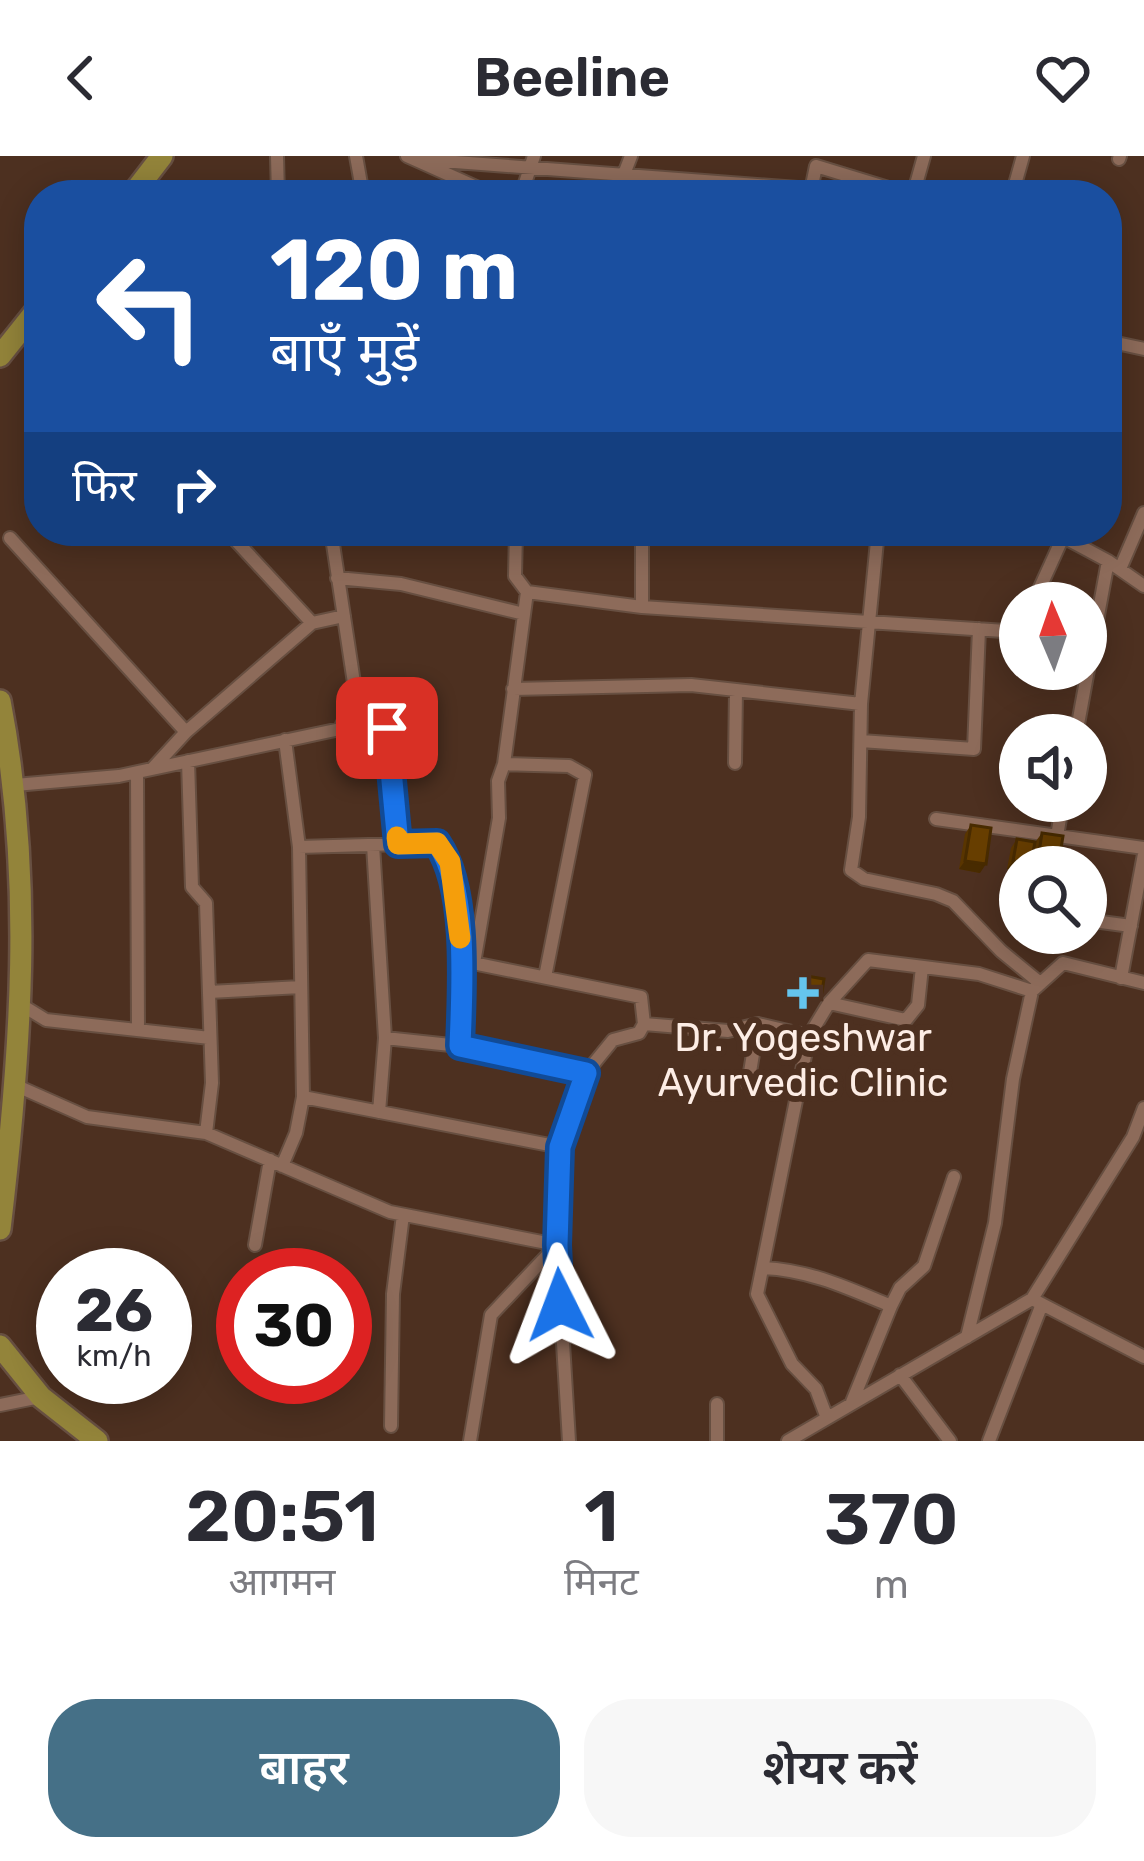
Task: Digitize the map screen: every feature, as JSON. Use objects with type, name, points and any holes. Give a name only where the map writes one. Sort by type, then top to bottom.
[{"type":"main road","points":[[144,180],[162,156]]},
{"type":"main road","points":[[0,356],[24,326]]},
{"type":"main road","points":[[0,701],[15,785],[23,950],[17,1087],[0,1229]]},
{"type":"main road","points":[[0,1346],[36,1390]]},
{"type":"main road","points":[[51,1404],[97,1441]]},
{"type":"street","points":[[622,180],[631,156]]},
{"type":"street","points":[[414,157],[532,162],[679,180]]},
{"type":"street","points":[[414,157],[462,180]]},
{"type":"street","points":[[813,180],[815,166],[862,180]]},
{"type":"street","points":[[1081,714],[1114,565],[1144,513]]},
{"type":"street","points":[[10,538],[186,732]]},
{"type":"street","points":[[241,546],[312,623]]},
{"type":"street","points":[[333,546],[356,696],[340,728]]},
{"type":"street","points":[[460,1046],[468,962],[499,818],[498,781],[524,614],[526,592],[515,576],[516,546]]},
{"type":"street","points":[[642,546],[642,607]]},
{"type":"street","points":[[876,546],[861,704],[859,817],[850,866],[853,873],[952,901],[1036,987]]},
{"type":"street","points":[[1041,582],[1054,546]]},
{"type":"street","points":[[1080,546],[1144,586]]},
{"type":"street","points":[[337,578],[401,584],[524,614]]},
{"type":"street","points":[[526,592],[642,607],[999,630]]},
{"type":"street","points":[[152,769],[186,732],[312,623],[344,616]]},
{"type":"street","points":[[861,741],[974,749],[980,629]]},
{"type":"street","points":[[513,689],[691,686],[861,704]]},
{"type":"street","points":[[735,763],[736,690]]},
{"type":"street","points":[[15,785],[137,772],[340,728],[387,728],[398,844]]},
{"type":"street","points":[[255,1246],[276,1163],[296,1133],[303,1097],[299,847],[285,740]]},
{"type":"street","points":[[188,761],[192,887],[206,903],[212,1083],[206,1133]]},
{"type":"street","points":[[504,764],[569,766],[585,775],[545,977]]},
{"type":"street","points":[[137,772],[138,1030]]},
{"type":"street","points":[[936,819],[1144,851],[1121,978]]},
{"type":"street","points":[[1057,836],[1059,822]]},
{"type":"street","points":[[299,847],[437,843],[450,862],[468,962]]},
{"type":"street","points":[[373,844],[385,1038],[379,1112]]},
{"type":"street","points":[[1107,923],[1131,926]]},
{"type":"street","points":[[827,1418],[815,1389],[792,1364],[757,1294],[808,1036],[829,1003],[868,960],[979,974],[1036,987]]},
{"type":"street","points":[[468,962],[641,997],[644,1024],[638,1034],[613,1040],[586,1073],[560,1147],[557,1245],[569,1441]]},
{"type":"street","points":[[967,1336],[995,1223],[1012,1079],[1036,987],[1063,963],[1144,983]]},
{"type":"street","points":[[829,1003],[906,1019],[918,1005],[922,967]]},
{"type":"street","points":[[209,992],[301,987]]},
{"type":"street","points":[[20,1004],[46,1020],[210,1037]]},
{"type":"street","points":[[644,1024],[728,1031],[758,1024],[808,1036]]},
{"type":"street","points":[[748,1084],[758,1024]]},
{"type":"street","points":[[385,1038],[460,1046],[586,1073]]},
{"type":"street","points":[[17,1087],[87,1117],[206,1133],[403,1215],[557,1245]]},
{"type":"street","points":[[303,1097],[560,1147]]},
{"type":"street","points":[[989,1441],[1037,1302],[1133,1137],[1144,1108]]},
{"type":"street","points":[[851,1404],[900,1288],[924,1266],[954,1177]]},
{"type":"street","points":[[391,1426],[393,1294],[403,1215]]},
{"type":"street","points":[[470,1441],[491,1315],[557,1245]]},
{"type":"street","points":[[764,1268],[792,1269],[830,1280],[891,1306]]},
{"type":"street","points":[[788,1441],[967,1336],[1037,1302]]},
{"type":"street","points":[[1037,1302],[1144,1357]]},
{"type":"street","points":[[900,1376],[950,1441]]},
{"type":"street","points":[[0,1405],[36,1397]]},
{"type":"street","points":[[717,1404],[717,1441]]},
{"type":"building","points":[[971,825],[991,828],[986,864],[965,861]]},
{"type":"building","points":[[1042,833],[1063,836],[1061,846],[1040,846]]},
{"type":"building","points":[[1017,839],[1035,842],[1034,846],[1016,846]]},
{"type":"building","points":[[801,975],[824,979],[822,992],[799,987]]},
{"type":"slow traffic","points":[[397,837],[398,844],[437,843],[450,862],[460,938]]},
{"type":"place","name":"Dr. Yogeshwar Ayurvedic Clinic","points":[[803,993]]},
{"type":"route","points":[[387,728],[398,844],[437,843],[450,862],[463,961],[460,1046],[586,1073],[560,1147],[560,1305]]}]
